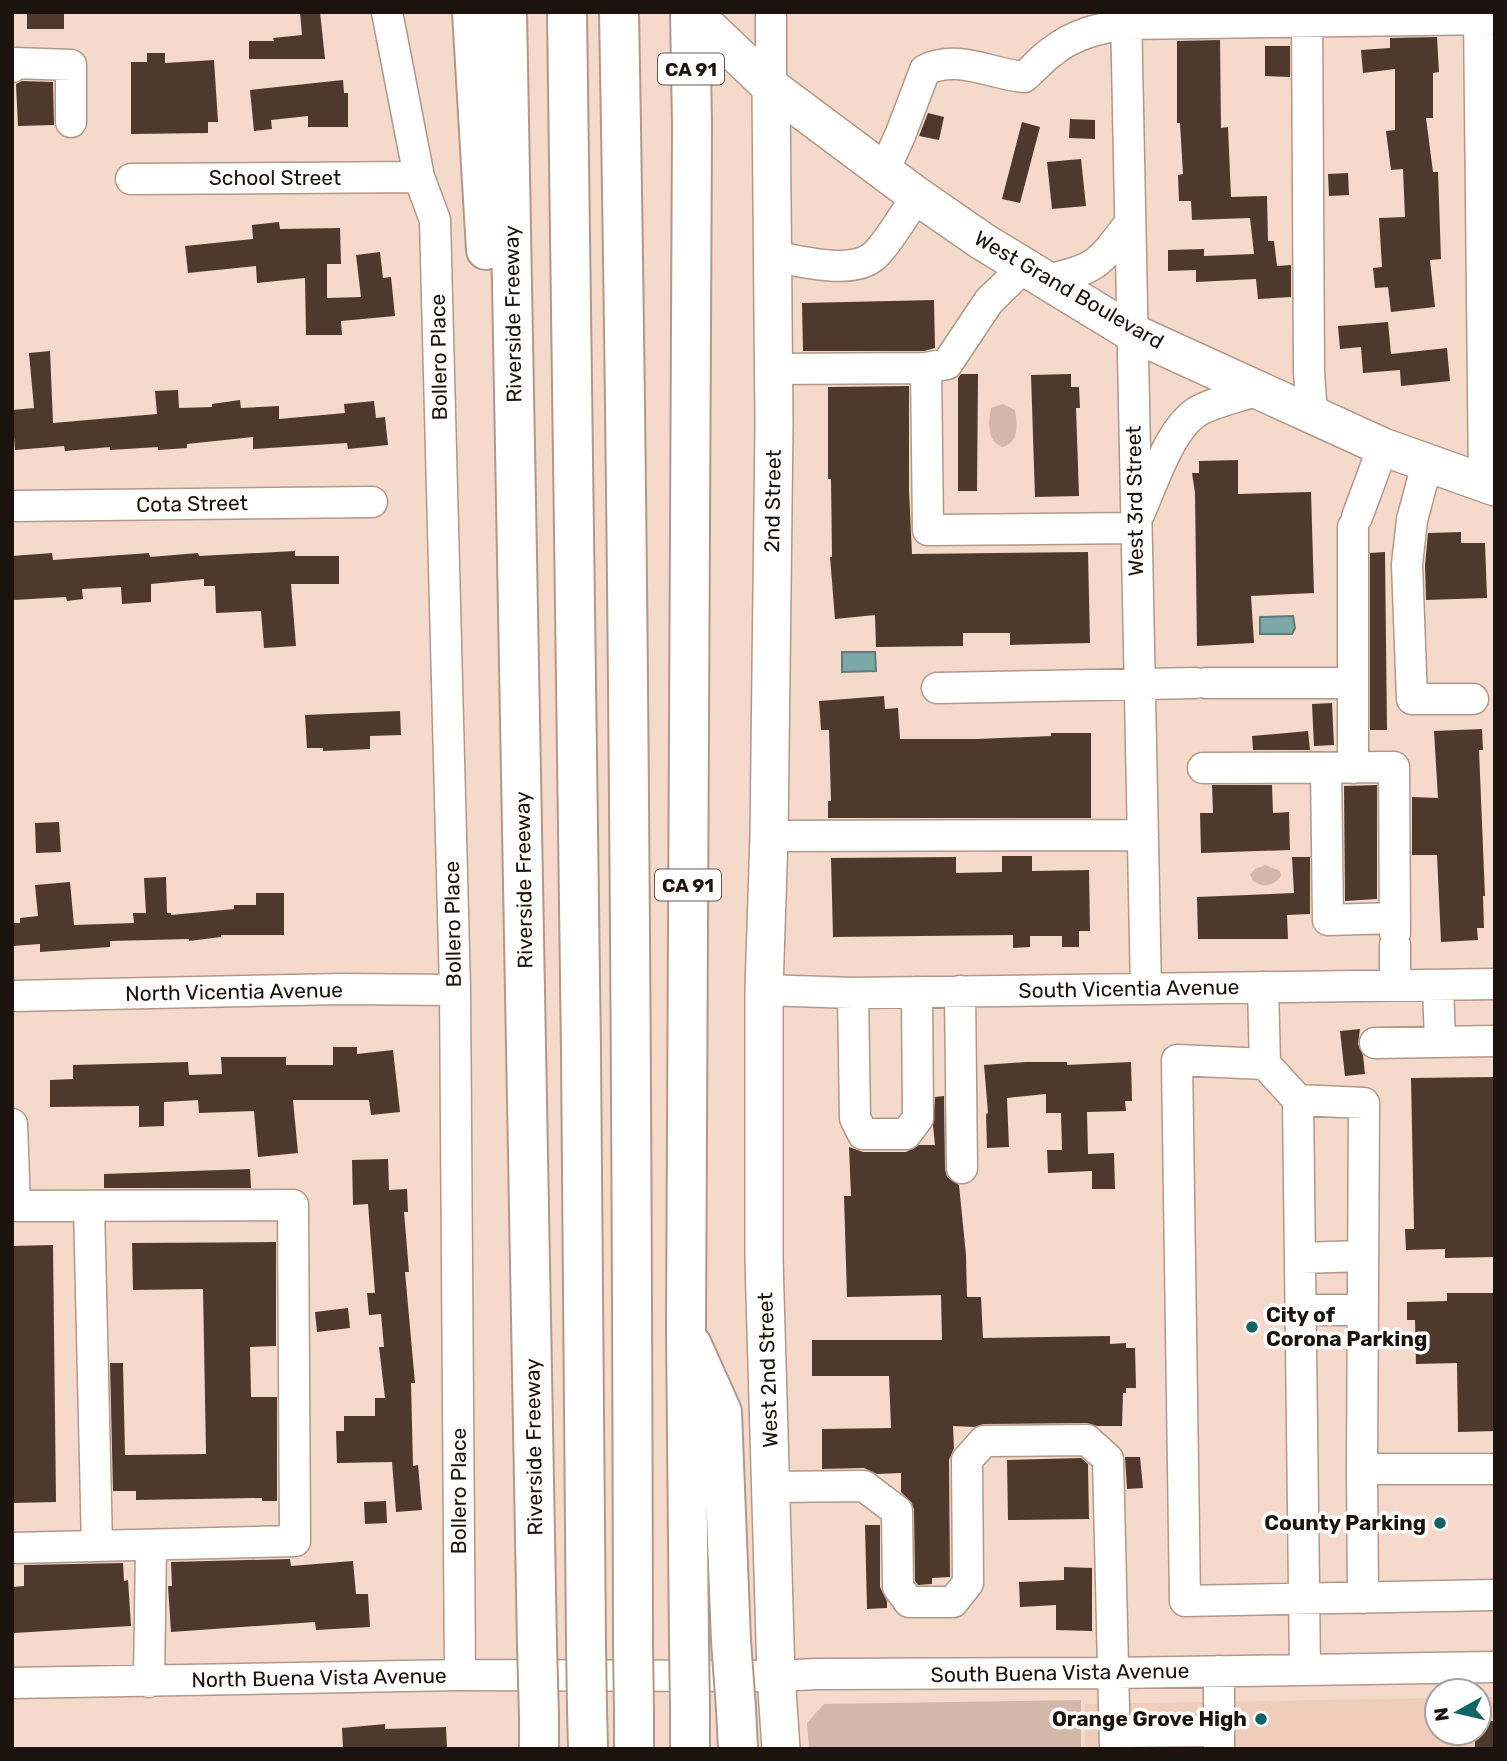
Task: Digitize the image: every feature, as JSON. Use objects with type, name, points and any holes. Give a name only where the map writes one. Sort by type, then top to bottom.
[{"type":"highway","name":"Riverside Freeway","points":[[507,12],[539,1733]]},
{"type":"highway","points":[[567,12],[587,1749]]},
{"type":"highway","points":[[619,12],[632,1000],[631,1678],[634,1749]]},
{"type":"highway","name":"CA 91","points":[[690,1749],[686,1330],[691,12]]},
{"type":"highway","points":[[473,29],[525,902]]},
{"type":"highway","points":[[686,1330],[722,1412],[738,1749]]},
{"type":"main road","name":"West Grand Boulevard","points":[[691,12],[771,87],[917,196],[982,241],[1131,332],[1383,447],[1489,485]]},
{"type":"main road","name":"2nd Street","points":[[764,990],[769,836],[774,369],[771,87]]},
{"type":"main road","name":"West 2nd Street","points":[[764,990],[764,1260],[776,1676],[781,1749]]},
{"type":"street","name":"Bollero Place","points":[[387,12],[419,177],[435,220],[455,990],[460,1675]]},
{"type":"street","name":"2nd Street","points":[[771,12],[771,87]]},
{"type":"street","points":[[1307,17],[1309,359],[1312,415]]},
{"type":"street","points":[[884,171],[925,70],[939,63],[976,66],[1006,76],[1024,77],[1053,50],[1074,38],[1126,18],[1485,17],[1489,485]]},
{"type":"street","name":"West 3rd Street","points":[[1126,18],[1146,989]]},
{"type":"street","points":[[12,67],[15,63],[71,65],[71,122]]},
{"type":"street","name":"School Street","points":[[131,179],[419,177]]},
{"type":"street","points":[[773,256],[821,265],[854,265],[874,257],[917,196]]},
{"type":"street","points":[[774,369],[926,368],[947,364],[989,301],[1035,274],[1094,265],[1106,255],[1129,224]]},
{"type":"street","points":[[926,368],[928,530],[1136,524],[1175,435],[1186,421],[1200,410],[1258,390]]},
{"type":"street","points":[[1383,447],[1355,522],[1353,682],[1340,768],[1328,920],[1395,932]]},
{"type":"street","points":[[1427,464],[1412,520],[1407,564],[1412,699],[1473,699]]},
{"type":"street","name":"Cota Street","points":[[12,506],[372,502]]},
{"type":"street","points":[[937,688],[1353,682]]},
{"type":"street","points":[[1203,768],[1394,767],[1395,985]]},
{"type":"street","points":[[769,836],[1143,835]]},
{"type":"street","name":"South Vicentia Avenue","points":[[764,990],[853,993],[1495,984]]},
{"type":"street","points":[[1438,985],[1440,1042]]},
{"type":"street","points":[[1263,987],[1265,1064],[1298,1100],[1305,1670]]},
{"type":"street","name":"North Vicentia Avenue","points":[[12,996],[455,990]]},
{"type":"street","points":[[960,991],[962,1168]]},
{"type":"street","points":[[853,993],[855,1118],[863,1134],[906,1134],[918,1118],[917,992]]},
{"type":"street","points":[[1376,1043],[1495,1041]]},
{"type":"street","points":[[1265,1064],[1177,1060],[1185,1601],[1495,1595]]},
{"type":"street","points":[[1298,1100],[1364,1103],[1363,1598]]},
{"type":"street","points":[[12,1124],[15,1206],[293,1205],[295,1541],[12,1548]]},
{"type":"street","points":[[89,1206],[97,1546]]},
{"type":"street","points":[[1300,1258],[1363,1256]]},
{"type":"street","points":[[1300,1310],[1363,1310]]},
{"type":"street","points":[[772,1487],[864,1486],[897,1511],[898,1587],[909,1602],[953,1602],[968,1583],[967,1460],[985,1441],[1087,1440],[1108,1459],[1115,1740],[1219,1740],[1219,1671]]},
{"type":"street","points":[[1362,1469],[1495,1469]]},
{"type":"street","points":[[149,1682],[150,1545]]},
{"type":"street","name":"South Buena Vista Avenue","points":[[631,1678],[1495,1667]]},
{"type":"street","name":"North Buena Vista Avenue","points":[[12,1683],[460,1675],[631,1678]]},
{"type":"shaded area","points":[[1003,404],[1015,410],[1017,427],[1012,441],[1002,447],[991,436],[989,425],[991,408]]},
{"type":"shaded area","points":[[1265,865],[1280,871],[1281,876],[1272,884],[1257,883],[1250,875],[1255,869]]},
{"type":"shaded area","name":"Orange Grove High","points":[[1495,1697],[1495,1749],[1085,1749],[1085,1704],[1423,1698],[1423,1747],[1493,1747]]},
{"type":"shaded area","points":[[1081,1700],[1081,1749],[809,1749],[807,1723],[824,1704]]},
{"type":"water","points":[[1293,616],[1295,628],[1292,634],[1260,634],[1260,617]]},
{"type":"water","points":[[842,652],[875,652],[876,671],[842,672]]},
{"type":"building","points":[[27,12],[64,12],[64,29],[27,29]]},
{"type":"building","points":[[300,12],[320,12],[325,59],[249,59],[249,41],[274,41],[273,38],[302,35]]},
{"type":"building","points":[[1437,37],[1439,72],[1433,73],[1433,118],[1426,118],[1433,172],[1438,172],[1441,259],[1430,260],[1435,307],[1391,312],[1388,287],[1375,288],[1373,268],[1382,267],[1379,218],[1405,217],[1403,169],[1391,170],[1386,131],[1395,130],[1395,69],[1363,73],[1361,50],[1390,48],[1390,38]]},
{"type":"building","points":[[1220,40],[1221,128],[1228,127],[1231,197],[1267,196],[1268,241],[1274,241],[1277,266],[1291,265],[1291,297],[1258,299],[1256,279],[1196,282],[1196,270],[1168,271],[1168,250],[1204,249],[1204,256],[1254,254],[1250,218],[1192,220],[1191,201],[1179,201],[1178,175],[1183,174],[1180,123],[1177,123],[1177,41]]},
{"type":"building","points":[[1265,46],[1290,46],[1290,77],[1265,76]]},
{"type":"building","points":[[147,53],[165,53],[165,63],[214,60],[218,122],[208,122],[208,133],[131,134],[131,62],[147,62]]},
{"type":"building","points":[[343,80],[344,93],[348,93],[348,127],[308,127],[308,116],[271,120],[272,129],[254,131],[250,90]]},
{"type":"building","points":[[22,81],[53,82],[54,125],[18,126],[16,84]]},
{"type":"building","points":[[928,113],[944,117],[939,140],[919,136]]},
{"type":"building","points":[[1070,119],[1095,120],[1095,139],[1069,138]]},
{"type":"building","points":[[1022,122],[1040,127],[1020,203],[1002,199]]},
{"type":"building","points":[[1081,159],[1086,206],[1052,209],[1047,162]]},
{"type":"building","points":[[1348,173],[1349,195],[1329,196],[1328,174]]},
{"type":"building","points":[[279,222],[280,229],[340,228],[341,264],[327,264],[327,298],[361,297],[356,255],[380,252],[383,278],[391,277],[395,316],[341,321],[342,335],[306,335],[305,278],[257,283],[256,266],[188,273],[185,246],[253,239],[252,225]]},
{"type":"building","points":[[934,300],[935,348],[924,351],[803,351],[802,303]]},
{"type":"building","points":[[1388,322],[1391,354],[1447,348],[1450,381],[1401,386],[1400,370],[1363,373],[1361,347],[1340,349],[1338,326]]},
{"type":"building","points":[[50,351],[53,423],[157,414],[155,391],[178,390],[179,408],[212,407],[212,404],[240,400],[241,408],[279,406],[279,419],[345,413],[344,404],[374,401],[376,418],[385,417],[388,445],[348,449],[347,443],[253,449],[253,437],[158,450],[158,447],[110,450],[110,447],[65,451],[64,446],[15,450],[12,410],[34,408],[29,353]]},
{"type":"building","points":[[961,374],[978,374],[977,491],[958,491],[958,378]]},
{"type":"building","points":[[1071,374],[1071,387],[1079,387],[1080,408],[1076,408],[1079,496],[1035,497],[1031,375]]},
{"type":"building","points":[[909,386],[912,554],[1088,552],[1090,643],[1010,645],[1010,633],[963,633],[963,646],[876,647],[875,615],[835,619],[830,557],[828,387]]},
{"type":"building","points":[[1238,460],[1238,494],[1311,492],[1314,593],[1251,596],[1254,643],[1197,646],[1195,493],[1192,473],[1199,473],[1199,461]]},
{"type":"building","points":[[1461,532],[1461,543],[1485,543],[1487,598],[1426,600],[1428,533]]},
{"type":"building","points":[[295,551],[295,556],[339,556],[339,584],[291,584],[296,646],[264,648],[261,611],[216,613],[215,586],[204,586],[204,579],[151,584],[151,602],[122,604],[121,587],[82,589],[83,599],[67,601],[66,597],[14,600],[12,556],[52,553],[53,560],[149,553],[150,557]]},
{"type":"building","points":[[1385,552],[1387,730],[1370,730],[1370,553]]},
{"type":"building","points":[[884,696],[885,709],[898,708],[900,739],[977,739],[1051,736],[1051,733],[1091,733],[1091,818],[828,818],[828,801],[831,801],[829,730],[821,730],[819,701]]},
{"type":"building","points":[[1332,703],[1334,745],[1314,746],[1312,704]]},
{"type":"building","points":[[400,711],[401,735],[370,736],[370,749],[323,751],[323,748],[307,748],[305,715]]},
{"type":"building","points":[[1482,729],[1483,750],[1479,750],[1484,928],[1477,928],[1478,940],[1441,942],[1437,855],[1412,855],[1412,797],[1438,798],[1434,731]]},
{"type":"building","points":[[1308,731],[1310,750],[1253,750],[1252,736]]},
{"type":"building","points":[[1212,785],[1272,785],[1273,813],[1289,812],[1290,850],[1201,853],[1200,813],[1213,813]]},
{"type":"building","points":[[1377,785],[1377,899],[1345,901],[1344,786]]},
{"type":"building","points":[[59,822],[61,852],[36,853],[35,823]]},
{"type":"building","points":[[1002,856],[1032,856],[1032,871],[1089,870],[1090,931],[1079,931],[1079,947],[1062,947],[1062,936],[1030,936],[1030,947],[1013,948],[1013,935],[833,937],[831,858],[956,857],[956,873],[1002,872]]},
{"type":"building","points":[[1292,857],[1310,857],[1310,914],[1287,915],[1288,939],[1198,939],[1197,897],[1294,893]]},
{"type":"building","points":[[166,877],[167,913],[171,915],[234,909],[234,905],[256,905],[256,893],[284,893],[284,935],[221,935],[189,941],[110,941],[110,947],[40,952],[40,944],[12,946],[12,923],[20,923],[20,918],[38,916],[35,885],[70,882],[74,925],[134,923],[133,913],[146,913],[144,878]]},
{"type":"building","points":[[1360,1029],[1358,1044],[1363,1055],[1365,1074],[1345,1076],[1340,1031]]},
{"type":"building","points":[[333,1047],[357,1047],[357,1054],[393,1050],[400,1112],[371,1115],[369,1100],[293,1100],[298,1153],[258,1157],[254,1111],[199,1113],[198,1100],[164,1102],[164,1126],[139,1127],[139,1106],[50,1107],[50,1080],[73,1079],[73,1065],[188,1062],[189,1075],[222,1074],[221,1057],[286,1057],[286,1065],[333,1065]]},
{"type":"building","points":[[1067,1062],[1067,1065],[1131,1062],[1132,1101],[1125,1101],[1126,1111],[1087,1112],[1088,1154],[1114,1153],[1115,1189],[1092,1189],[1092,1171],[1048,1173],[1047,1150],[1062,1150],[1061,1113],[1046,1113],[1046,1094],[1007,1098],[1009,1147],[987,1148],[988,1113],[984,1065]]},
{"type":"building","points":[[1495,1077],[1495,1257],[1445,1258],[1445,1249],[1406,1250],[1405,1229],[1414,1229],[1411,1078]]},
{"type":"building","points":[[944,1096],[945,1169],[947,1177],[959,1185],[967,1297],[981,1297],[983,1338],[1110,1336],[1110,1344],[1126,1343],[1126,1348],[1135,1348],[1136,1388],[1126,1388],[1126,1393],[1123,1393],[1122,1426],[1097,1426],[1087,1423],[953,1426],[954,1448],[949,1460],[950,1577],[932,1578],[932,1584],[918,1585],[915,1581],[914,1510],[912,1503],[901,1492],[901,1473],[877,1474],[864,1468],[822,1469],[822,1429],[891,1428],[889,1376],[812,1376],[812,1340],[942,1340],[941,1295],[847,1297],[844,1196],[851,1196],[849,1147],[863,1152],[906,1152],[919,1145],[935,1145],[935,1097]]},
{"type":"building","points":[[388,1159],[389,1190],[407,1189],[408,1212],[404,1212],[409,1272],[405,1272],[415,1383],[411,1383],[413,1466],[418,1465],[422,1510],[396,1512],[392,1462],[337,1463],[336,1431],[344,1431],[344,1416],[375,1416],[375,1398],[385,1398],[379,1347],[384,1347],[381,1314],[369,1315],[367,1293],[375,1293],[368,1204],[353,1205],[352,1160]]},
{"type":"building","points":[[250,1169],[251,1188],[104,1188],[104,1174]]},
{"type":"building","points":[[276,1242],[276,1346],[250,1347],[251,1397],[277,1397],[277,1501],[262,1501],[262,1498],[136,1500],[136,1491],[113,1491],[110,1363],[123,1363],[125,1455],[206,1454],[203,1289],[133,1290],[132,1243]]},
{"type":"building","points":[[53,1245],[56,1502],[12,1503],[12,1246]]},
{"type":"building","points":[[1447,1293],[1495,1293],[1495,1431],[1458,1432],[1457,1363],[1416,1364],[1415,1320],[1407,1320],[1407,1302],[1447,1301]]},
{"type":"building","points":[[348,1308],[350,1328],[317,1332],[315,1312]]},
{"type":"building","points":[[1125,1457],[1140,1457],[1143,1488],[1127,1489]]},
{"type":"building","points":[[1081,1458],[1088,1464],[1089,1519],[1008,1520],[1007,1460]]},
{"type":"building","points":[[386,1501],[387,1523],[365,1524],[364,1502]]},
{"type":"building","points":[[865,1525],[880,1525],[880,1587],[887,1601],[887,1608],[867,1609]]},
{"type":"building","points":[[290,1559],[291,1566],[353,1561],[356,1594],[368,1594],[370,1627],[316,1630],[315,1622],[171,1632],[168,1586],[172,1586],[171,1562]]},
{"type":"building","points":[[123,1563],[124,1581],[128,1580],[131,1626],[14,1633],[12,1587],[24,1586],[24,1565]]},
{"type":"building","points":[[1064,1567],[1092,1568],[1092,1631],[1056,1630],[1056,1605],[1020,1607],[1019,1582],[1064,1580]]},
{"type":"building","points":[[1495,1721],[1495,1749],[1475,1749],[1493,1747]]},
{"type":"building","points":[[385,1724],[385,1729],[446,1727],[447,1749],[343,1749],[342,1728]]},
{"type":"place","name":"City of Corona Parking","points":[[1252,1327]]},
{"type":"place","name":"County Parking","points":[[1440,1523]]},
{"type":"place","name":"Orange Grove High","points":[[1261,1719]]}]
